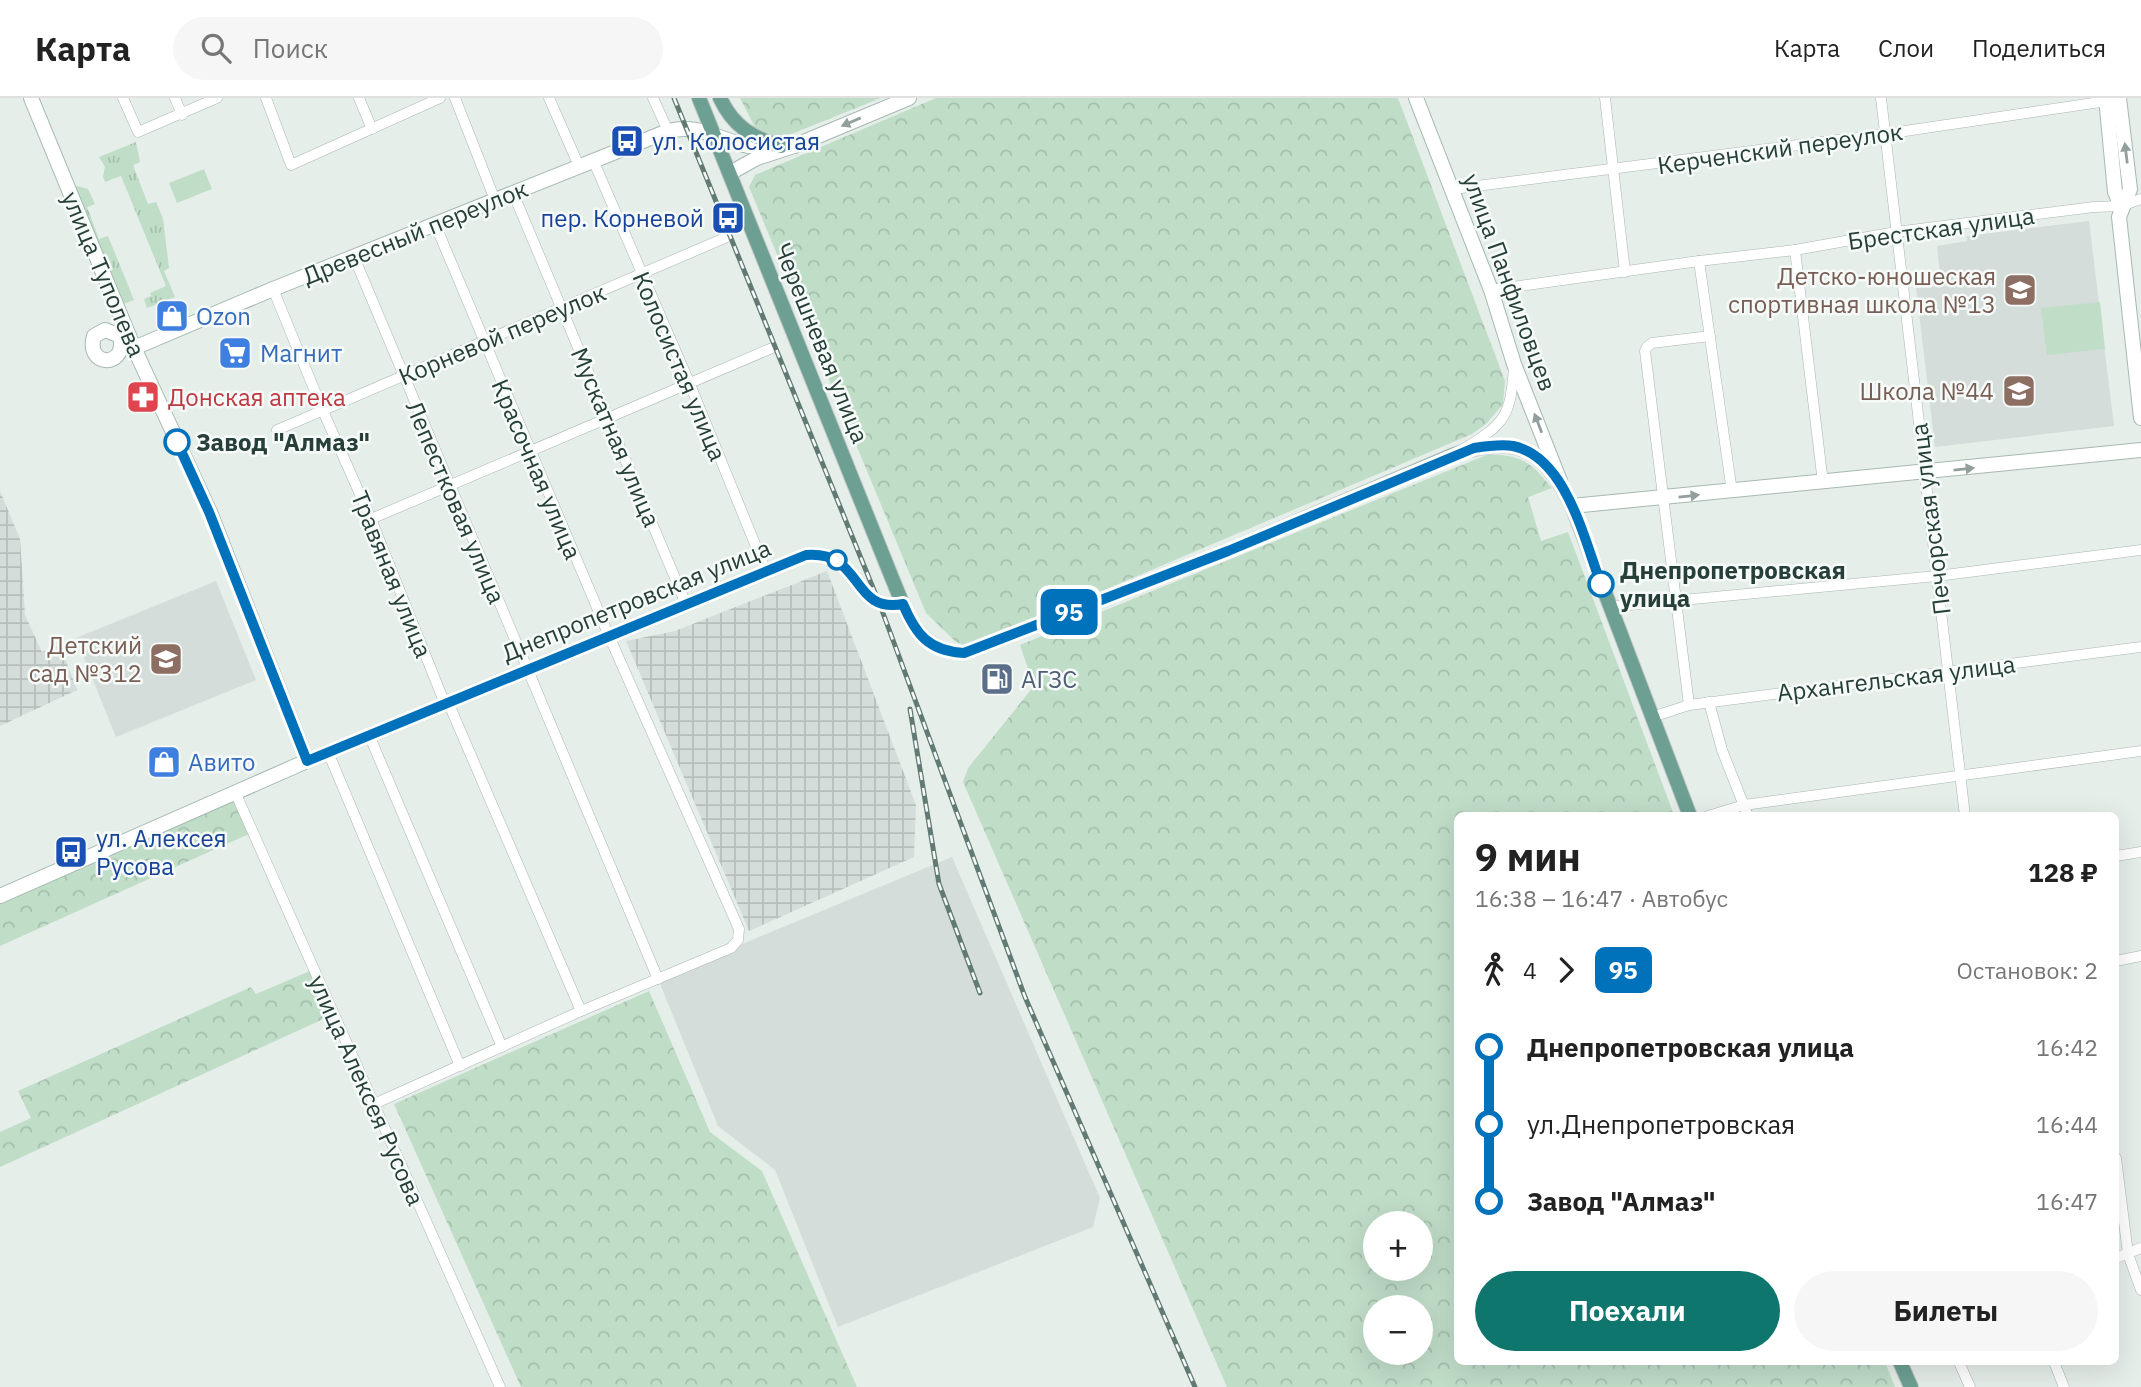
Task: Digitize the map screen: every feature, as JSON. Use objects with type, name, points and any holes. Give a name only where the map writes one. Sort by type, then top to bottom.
[{"type":"main road","name":"Черешневая улица","points":[[699,98],[903,604]]},
{"type":"main road","points":[[720,98],[728,114],[742,130],[763,141],[788,146]]},
{"type":"main road","points":[[903,604],[911,623],[923,638],[947,652],[964,653],[1228,551],[1453,455],[1474,448],[1510,445],[1527,450],[1545,464],[1561,482],[1688,812]]},
{"type":"main road","points":[[1901,1365],[1910,1387]]},
{"type":"street","name":"улица Туполева","points":[[31,98],[134,348],[209,512],[307,761]]},
{"type":"street","points":[[123,98],[138,132],[217,98]]},
{"type":"street","points":[[175,98],[182,114]]},
{"type":"street","points":[[266,98],[291,165],[440,98]]},
{"type":"street","points":[[359,98],[372,129]]},
{"type":"street","points":[[454,98],[495,200]]},
{"type":"street","points":[[550,98],[579,166]]},
{"type":"street","points":[[653,98],[668,131]]},
{"type":"street","points":[[730,173],[757,158],[909,98]]},
{"type":"street","name":"улица Панфиловцев","points":[[1416,98],[1491,290],[1514,365],[1561,482]]},
{"type":"street","points":[[1605,98],[1625,272]]},
{"type":"street","name":"Печорская улица","points":[[1881,98],[1965,812]]},
{"type":"street","points":[[2111,99],[2130,189],[2119,217],[2124,282],[2141,418]]},
{"type":"street","name":"Керченский переулок","points":[[1453,189],[1885,134],[2111,99]]},
{"type":"street","name":"Древесный переулок","points":[[134,348],[668,131],[685,127],[698,128],[751,147],[788,146]]},
{"type":"street","name":"Колосистая улица","points":[[593,160],[689,382],[766,571]]},
{"type":"street","name":"Мускатная улица","points":[[513,193],[686,604]]},
{"type":"street","name":"Брестская улица","points":[[1491,290],[1795,250],[1896,232],[2094,207],[2122,206],[2141,199]]},
{"type":"street","name":"Красочная улица","points":[[435,224],[608,636],[740,929],[738,940],[731,948],[658,979]]},
{"type":"street","name":"Корневой переулок","points":[[277,430],[727,237]]},
{"type":"street","points":[[1795,250],[1824,483]]},
{"type":"street","name":"Лепестковая улица","points":[[354,257],[658,979]]},
{"type":"street","points":[[1699,261],[1732,492]]},
{"type":"street","name":"Травяная улица","points":[[274,289],[447,703],[581,1011]]},
{"type":"street","points":[[1689,705],[1645,351],[1652,343],[1710,336]]},
{"type":"street","points":[[121,340],[134,348]]},
{"type":"street","points":[[371,519],[772,348]]},
{"type":"street","points":[[1453,455],[1498,426],[1506,416],[1514,365]]},
{"type":"street","points":[[1572,506],[2141,450]]},
{"type":"street","points":[[1609,607],[1937,576],[2141,550]]},
{"type":"street","name":"Днепропетровская улица","points":[[0,896],[328,752],[806,555],[821,554],[836,559],[869,598],[880,605],[885,607],[903,604]]},
{"type":"street","name":"Архангельская улица","points":[[1651,717],[1689,705],[1709,702],[2141,647]]},
{"type":"street","points":[[1709,702],[1722,750],[1747,812]]},
{"type":"street","points":[[369,735],[502,1047]]},
{"type":"street","points":[[1721,812],[1744,805],[2141,751]]},
{"type":"street","points":[[328,752],[460,1066]]},
{"type":"street","name":"улица Алексея Русова","points":[[235,792],[500,1387]]},
{"type":"street","points":[[2119,856],[2141,852]]},
{"type":"street","points":[[2119,960],[2141,956]]},
{"type":"street","points":[[374,1104],[658,979]]},
{"type":"street","points":[[2119,1184],[2127,1254],[2141,1290]]},
{"type":"street","points":[[2119,1257],[2141,1248]]},
{"type":"street","points":[[1960,1365],[1970,1387]]},
{"type":"street","points":[[2054,1365],[2064,1387]]},
{"type":"shaded area","points":[[2089,221],[2114,426],[1935,447],[1916,288],[1941,285],[1937,246],[1967,241],[1967,236]]},
{"type":"shaded area","points":[[0,491],[20,539],[25,615],[42,652],[60,645],[77,690],[0,726]]},
{"type":"shaded area","points":[[827,571],[916,805],[914,857],[749,931],[626,641],[675,631]]},
{"type":"shaded area","name":"Детский сад №312","points":[[216,581],[256,680],[116,737],[76,638]]},
{"type":"shaded area","points":[[952,857],[1100,1198],[1093,1227],[838,1327],[775,1170],[718,1126],[658,979]]},
{"type":"green space","points":[[740,98],[881,98],[764,145]]},
{"type":"green space","points":[[936,98],[1398,98],[1505,381],[1503,404],[1486,424],[1472,434],[970,647],[956,642],[926,613],[749,187],[755,175]]},
{"type":"green space","points":[[136,142],[140,162],[133,165],[148,204],[156,202],[163,218],[169,268],[164,271],[175,297],[147,308],[144,299],[151,296],[150,293],[166,286],[121,176],[105,182],[105,167],[99,157]]},
{"type":"green space","points":[[204,169],[212,189],[177,203],[169,183]]},
{"type":"green space","points":[[77,186],[88,189],[95,204],[87,207],[99,239],[108,236],[134,300],[121,305],[74,188]]},
{"type":"green space","points":[[2100,302],[2105,349],[2047,355],[2041,308]]},
{"type":"green space","points":[[1489,454],[1511,456],[1532,466],[1552,488],[1528,497],[1541,541],[1568,532],[1673,812],[1454,812],[1454,1365],[1886,1365],[1895,1387],[1227,1387],[963,782],[968,768],[1034,686],[1020,645]]},
{"type":"green space","points":[[236,798],[251,833],[0,946],[0,903]]},
{"type":"green space","points":[[310,971],[332,1015],[0,1167],[0,1132],[31,1118],[18,1091],[251,987],[256,994]]},
{"type":"green space","points":[[649,991],[710,1132],[762,1171],[857,1387],[521,1387],[394,1104]]},
{"type":"railway","points":[[674,98],[880,605],[1025,997],[1195,1387]]},
{"type":"railway","points":[[910,709],[939,884],[980,993]]},
{"type":"bus line","name":"95","points":[[177,442],[209,512],[307,761],[806,555],[821,554],[836,559],[869,598],[885,607],[903,604],[911,623],[928,642],[947,652],[964,653],[1228,551],[1474,448],[1510,445],[1527,450],[1545,464],[1561,482],[1601,584]]},
{"type":"place","name":"ул. Колосистая","points":[[627,141]]},
{"type":"place","name":"пер. Корневой","points":[[728,218]]},
{"type":"place","name":"Детско-юношеская спортивная школа №13","points":[[2020,290]]},
{"type":"place","name":"Ozon","points":[[172,316]]},
{"type":"place","name":"Магнит","points":[[235,353]]},
{"type":"place","name":"Школа №44","points":[[2019,391]]},
{"type":"place","name":"Донская аптека","points":[[143,397]]},
{"type":"place","name":"Завод \"Алмаз\"","points":[[177,442]]},
{"type":"place","name":"Днепропетровская улица","points":[[1601,584]]},
{"type":"place","name":"Детский сад №312","points":[[166,659]]},
{"type":"place","name":"АГЗС","points":[[997,679]]},
{"type":"place","name":"Авито","points":[[164,762]]},
{"type":"place","name":"ул. Алексея Русова","points":[[71,852]]}]
